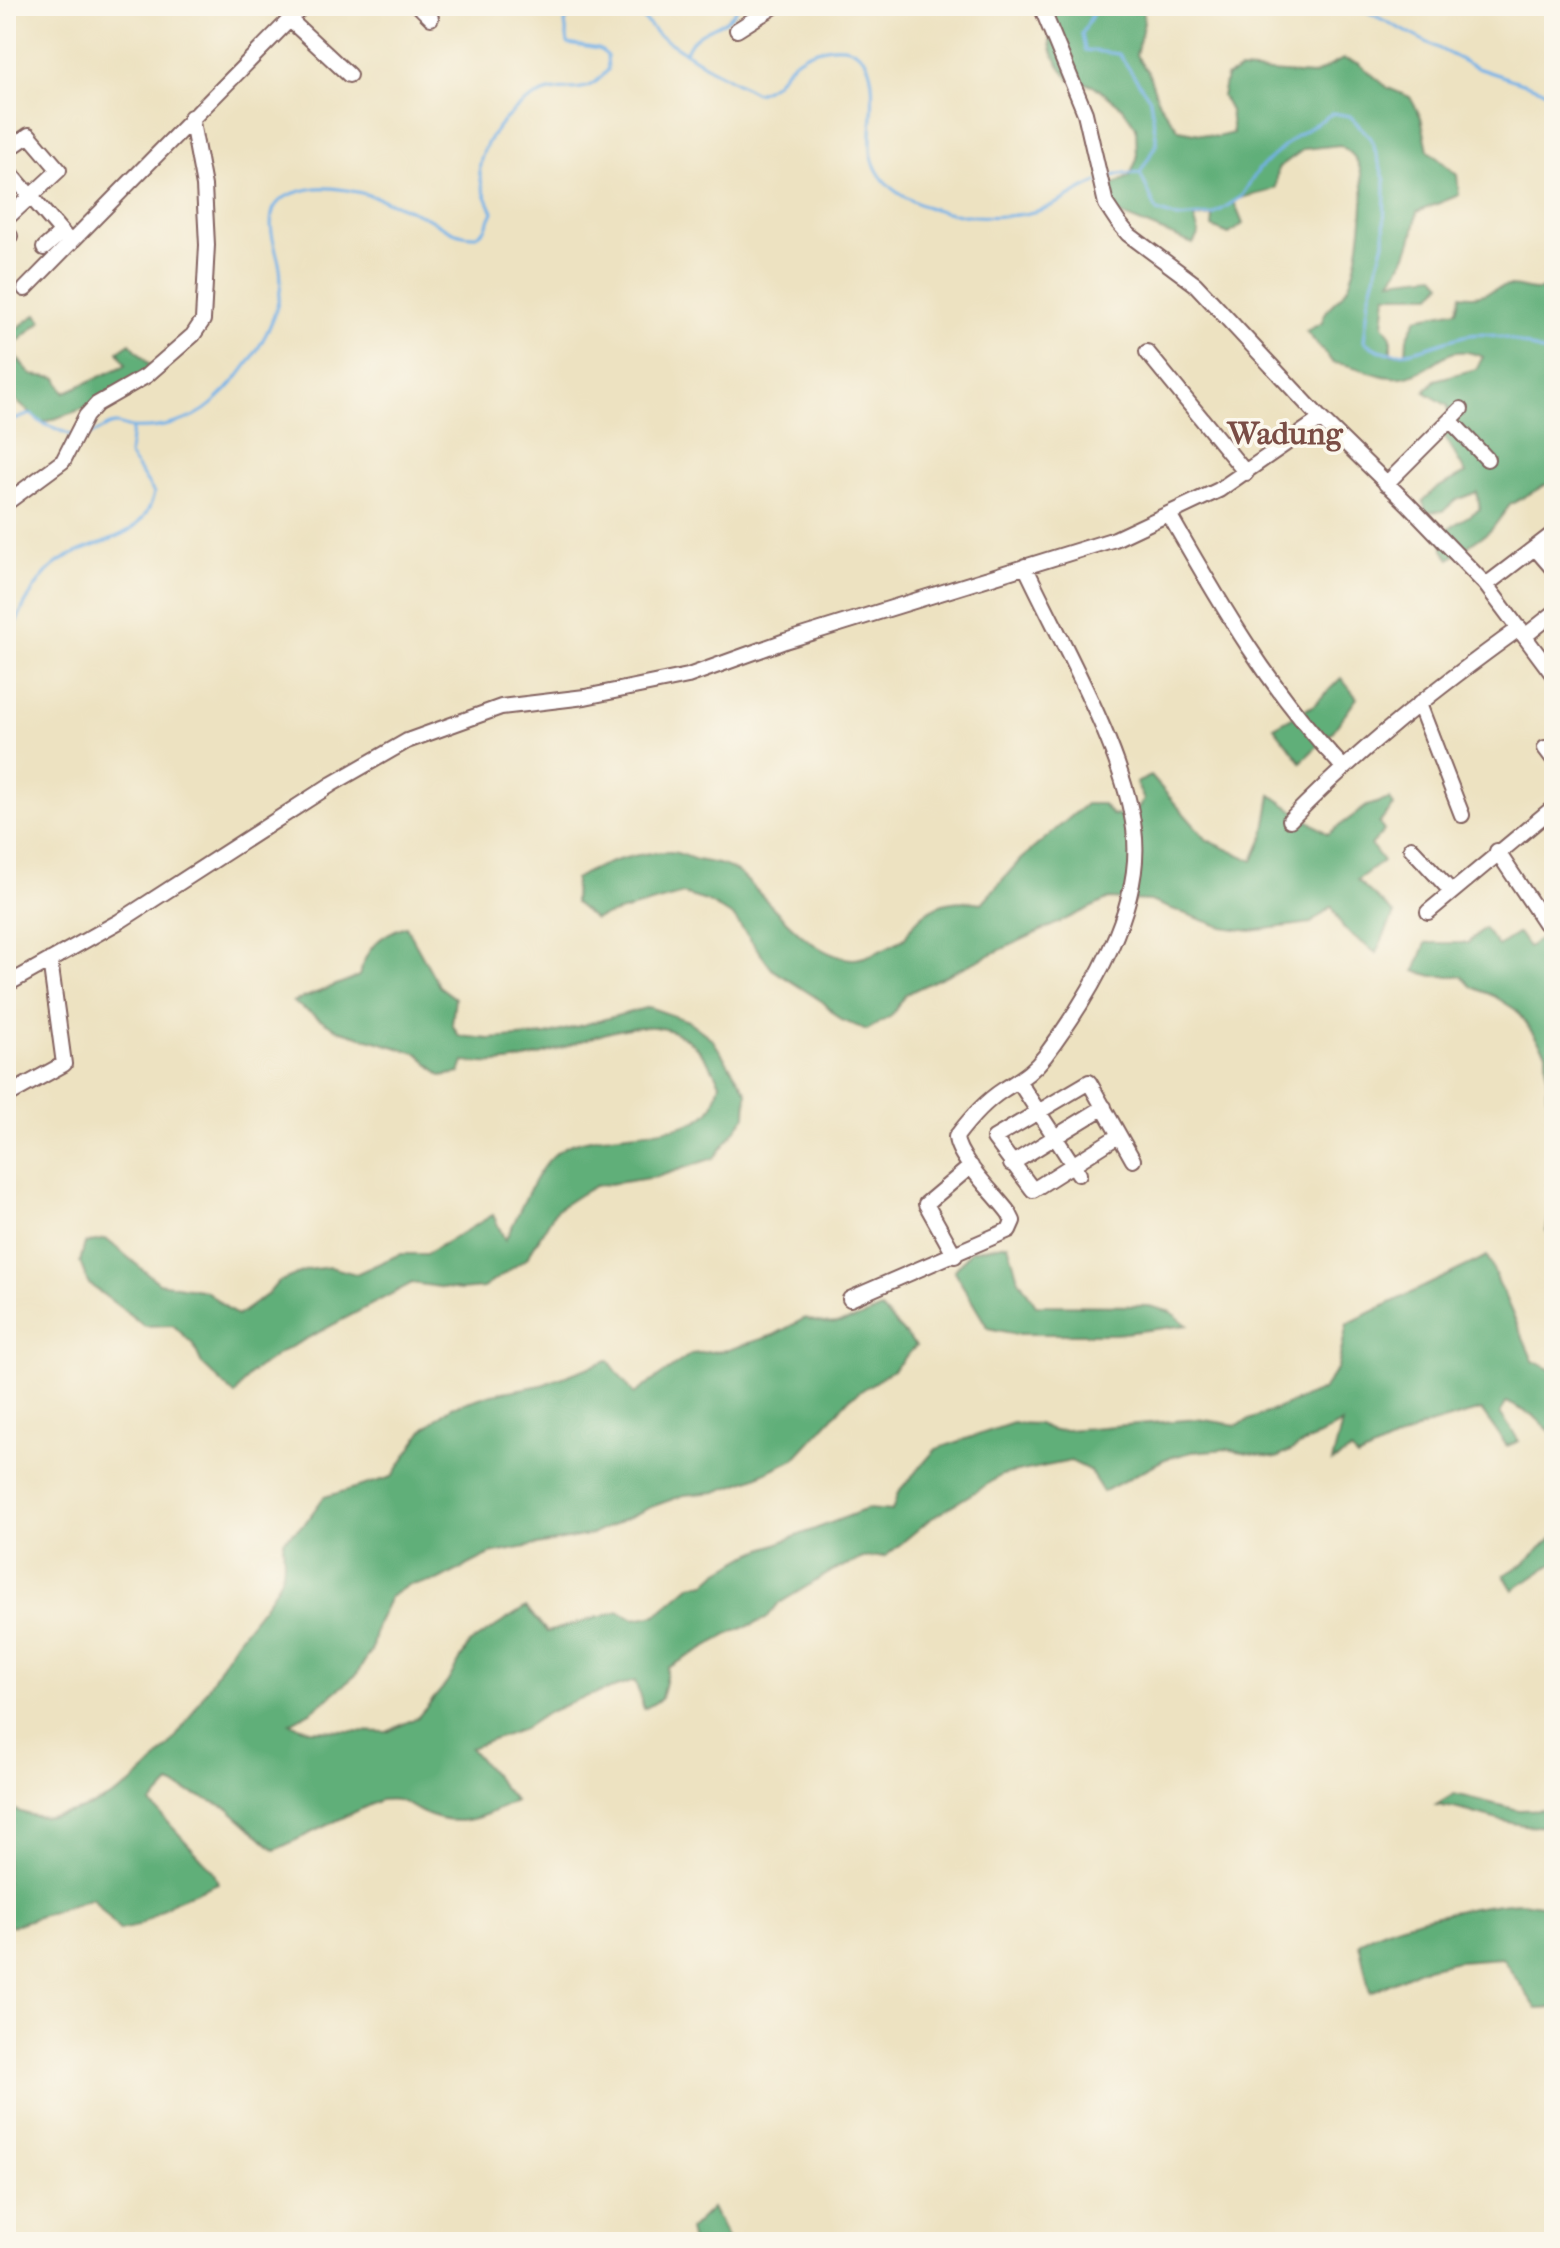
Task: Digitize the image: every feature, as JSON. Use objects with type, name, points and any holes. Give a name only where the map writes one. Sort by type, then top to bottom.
[{"type":"street","points":[[25,289],[66,238],[303,6]]},
{"type":"street","points":[[419,6],[431,18]]},
{"type":"street","points":[[737,30],[775,6]]},
{"type":"street","points":[[1041,6],[1085,113],[1096,173],[1106,204],[1128,234],[1195,284],[1321,419],[1486,585],[1554,676]]},
{"type":"street","points":[[290,20],[349,75]]},
{"type":"street","points":[[6,503],[63,461],[76,441],[86,416],[109,395],[146,376],[193,335],[203,320],[207,245],[204,186],[191,117]]},
{"type":"street","points":[[6,151],[29,135],[59,170],[6,219]]},
{"type":"street","points":[[6,168],[66,238]]},
{"type":"street","points":[[44,248],[66,238]]},
{"type":"street","points":[[1147,352],[1246,473]]},
{"type":"street","points":[[1386,484],[1461,409]]},
{"type":"street","points":[[6,985],[120,921],[332,784],[407,741],[501,707],[585,697],[688,676],[785,641],[1115,539],[1170,516],[1246,473],[1321,419]]},
{"type":"street","points":[[1450,420],[1487,459]]},
{"type":"street","points":[[1170,516],[1249,651],[1289,700],[1309,731],[1343,767]]},
{"type":"street","points":[[1486,585],[1554,533]]},
{"type":"street","points":[[1535,548],[1554,570]]},
{"type":"street","points":[[850,1299],[955,1256],[1012,1225],[1009,1213],[971,1166],[957,1145],[956,1137],[988,1102],[1019,1082],[1047,1053],[1109,952],[1124,914],[1135,856],[1134,829],[1116,762],[1025,566]]},
{"type":"street","points":[[1290,820],[1343,767],[1419,704],[1554,613]]},
{"type":"street","points":[[1419,704],[1462,815]]},
{"type":"street","points":[[1428,912],[1497,851],[1554,807]]},
{"type":"street","points":[[1411,848],[1451,891]]},
{"type":"street","points":[[1497,851],[1545,923],[1554,927]]},
{"type":"street","points":[[6,1096],[64,1064],[50,960]]},
{"type":"street","points":[[1019,1082],[1076,1168]]},
{"type":"street","points":[[1118,1136],[1076,1168],[1033,1190],[994,1138],[1089,1082],[1133,1160]]},
{"type":"street","points":[[1011,1164],[1104,1107]]},
{"type":"street","points":[[955,1256],[926,1204],[971,1166]]},
{"type":"green space","points":[[1052,6],[1142,6],[1144,22],[1136,55],[1148,72],[1159,103],[1179,130],[1217,137],[1233,133],[1230,111],[1222,96],[1226,77],[1240,70],[1313,75],[1343,59],[1358,63],[1388,88],[1410,97],[1421,117],[1428,150],[1457,175],[1459,195],[1417,212],[1409,248],[1391,280],[1435,275],[1442,283],[1432,295],[1386,295],[1383,325],[1391,336],[1391,354],[1406,353],[1407,338],[1417,318],[1457,310],[1461,295],[1477,296],[1510,286],[1534,290],[1554,287],[1554,480],[1510,505],[1491,530],[1450,559],[1443,550],[1442,532],[1480,509],[1477,492],[1456,500],[1443,511],[1426,512],[1423,501],[1435,489],[1466,473],[1443,434],[1449,421],[1448,406],[1425,392],[1435,380],[1476,369],[1483,357],[1451,353],[1418,372],[1388,377],[1333,363],[1306,331],[1322,323],[1326,312],[1347,288],[1351,278],[1363,211],[1362,180],[1355,158],[1340,145],[1304,149],[1278,168],[1276,188],[1234,202],[1243,224],[1229,234],[1212,227],[1213,216],[1194,218],[1199,233],[1193,244],[1112,211],[1110,187],[1130,176],[1137,159],[1136,127],[1122,107],[1093,85],[1070,80],[1062,69],[1050,46]]},
{"type":"green space","points":[[37,314],[42,321],[9,349],[32,375],[57,378],[64,393],[126,365],[118,351],[130,343],[153,369],[97,404],[42,423],[16,401],[6,402],[6,336]]},
{"type":"green space","points":[[1341,678],[1357,698],[1333,731],[1301,762],[1274,727],[1314,705]]},
{"type":"green space","points":[[1151,776],[1207,840],[1253,861],[1264,836],[1271,795],[1328,834],[1367,806],[1390,799],[1394,806],[1379,823],[1384,831],[1371,845],[1383,861],[1357,880],[1394,914],[1376,953],[1343,928],[1332,906],[1311,923],[1251,931],[1222,927],[1150,901],[1109,899],[906,994],[891,1016],[867,1030],[841,1020],[823,1002],[772,969],[733,916],[706,901],[683,894],[594,919],[574,902],[575,879],[585,873],[632,856],[675,852],[732,869],[806,939],[837,956],[859,958],[904,939],[918,919],[936,907],[957,902],[982,903],[1021,859],[1086,804],[1103,804],[1112,815],[1131,817],[1144,800],[1136,783]]},
{"type":"green space","points":[[406,926],[439,986],[455,998],[452,1024],[459,1036],[489,1039],[546,1035],[649,1007],[688,1021],[712,1039],[747,1092],[746,1116],[714,1158],[657,1177],[595,1186],[556,1210],[527,1258],[483,1288],[460,1290],[412,1283],[281,1352],[250,1374],[235,1395],[202,1364],[193,1344],[173,1325],[145,1326],[88,1283],[80,1262],[85,1243],[106,1239],[159,1283],[206,1291],[237,1316],[268,1294],[278,1282],[307,1270],[330,1267],[356,1274],[400,1254],[426,1254],[493,1215],[505,1240],[542,1168],[560,1150],[595,1138],[685,1125],[701,1118],[716,1098],[720,1083],[702,1053],[681,1035],[658,1028],[608,1033],[517,1061],[464,1062],[460,1073],[441,1076],[419,1054],[338,1030],[293,1002],[359,976],[375,944]]},
{"type":"green space","points":[[1484,928],[1498,946],[1518,933],[1528,947],[1548,934],[1554,947],[1554,1240],[1546,1231],[1551,1208],[1546,1052],[1516,1010],[1472,987],[1462,976],[1433,976],[1415,971],[1426,943],[1468,943]]},
{"type":"green space","points":[[1008,1244],[1018,1278],[1036,1305],[1149,1306],[1171,1312],[1187,1325],[1116,1334],[1016,1334],[988,1328],[954,1271],[971,1251]]},
{"type":"green space","points":[[1487,1256],[1533,1361],[1554,1371],[1554,1435],[1534,1416],[1507,1402],[1500,1413],[1519,1441],[1507,1446],[1481,1410],[1425,1426],[1357,1458],[1351,1451],[1332,1462],[1342,1423],[1277,1458],[1226,1449],[1192,1452],[1165,1459],[1103,1492],[1089,1470],[1071,1461],[1002,1475],[929,1520],[886,1556],[863,1558],[834,1570],[778,1604],[766,1619],[733,1632],[668,1668],[661,1699],[644,1709],[635,1681],[579,1699],[547,1713],[523,1729],[470,1748],[515,1801],[491,1812],[469,1820],[447,1820],[421,1812],[398,1800],[380,1800],[275,1850],[228,1808],[170,1784],[151,1804],[213,1871],[218,1883],[175,1901],[138,1926],[119,1930],[92,1898],[6,1928],[6,1810],[11,1808],[46,1817],[82,1809],[109,1798],[153,1765],[187,1720],[232,1647],[274,1591],[283,1571],[283,1540],[305,1523],[324,1497],[392,1477],[424,1429],[452,1407],[492,1394],[542,1385],[608,1360],[634,1394],[691,1354],[728,1350],[774,1335],[805,1318],[834,1323],[853,1320],[881,1309],[916,1346],[893,1370],[850,1398],[794,1459],[756,1477],[716,1492],[684,1495],[593,1534],[490,1554],[437,1581],[408,1585],[390,1597],[377,1624],[371,1651],[356,1675],[312,1711],[290,1723],[310,1730],[387,1732],[418,1717],[447,1683],[469,1644],[526,1607],[547,1632],[619,1611],[634,1619],[656,1615],[691,1585],[706,1583],[718,1572],[750,1554],[867,1509],[892,1511],[898,1492],[936,1449],[1013,1423],[1038,1424],[1054,1431],[1198,1419],[1237,1425],[1323,1390],[1338,1367],[1347,1324]]},
{"type":"green space","points":[[1554,1536],[1554,1563],[1513,1590],[1504,1575],[1522,1565]]},
{"type":"green space","points":[[1454,1794],[1519,1810],[1554,1809],[1554,1826],[1524,1825],[1436,1805]]},
{"type":"green space","points":[[1522,1902],[1554,1907],[1554,2008],[1537,2009],[1502,1958],[1458,1961],[1422,1969],[1370,1993],[1359,1943],[1413,1921],[1461,1910]]},
{"type":"green space","points":[[712,2208],[729,2242],[692,2242],[689,2230]]},
{"type":"waterway","points":[[81,439],[114,424],[142,428],[185,420],[212,404],[238,377],[261,343],[277,305],[280,268],[271,223],[274,208],[287,196],[316,188],[343,189],[396,205],[461,234],[476,236],[485,229],[493,212],[481,182],[480,164],[488,141],[496,130],[514,111],[535,96],[585,87],[600,79],[608,70],[607,55],[599,49],[568,44],[565,22],[580,6]]},
{"type":"waterway","points":[[632,6],[658,35],[756,93],[771,86],[792,64],[811,52],[834,47],[856,51],[865,59],[870,71],[872,157],[881,177],[898,193],[918,204],[968,215],[1017,215],[1045,208],[1098,182]]},
{"type":"waterway","points":[[686,52],[696,37],[726,20],[739,6]]},
{"type":"waterway","points":[[1097,6],[1082,34],[1085,50],[1119,54],[1150,99],[1157,143],[1140,173]]},
{"type":"waterway","points":[[1356,6],[1477,68],[1541,89],[1549,95],[1547,122],[1554,131]]},
{"type":"waterway","points":[[1140,173],[1157,211],[1177,218],[1213,215],[1241,197],[1259,169],[1296,136],[1333,113],[1350,116],[1371,138],[1385,181],[1384,242],[1369,298],[1364,341],[1376,349],[1402,353],[1481,334],[1513,340],[1554,357]]},
{"type":"waterway","points":[[1105,179],[1140,173]]},
{"type":"waterway","points":[[6,422],[31,414],[42,423],[71,435]]},
{"type":"waterway","points":[[6,675],[17,623],[42,578],[71,555],[122,534],[136,525],[147,512],[154,493],[129,455],[132,428]]},
{"type":"district","name":"Wadung","points":[[1285,433]]}]
